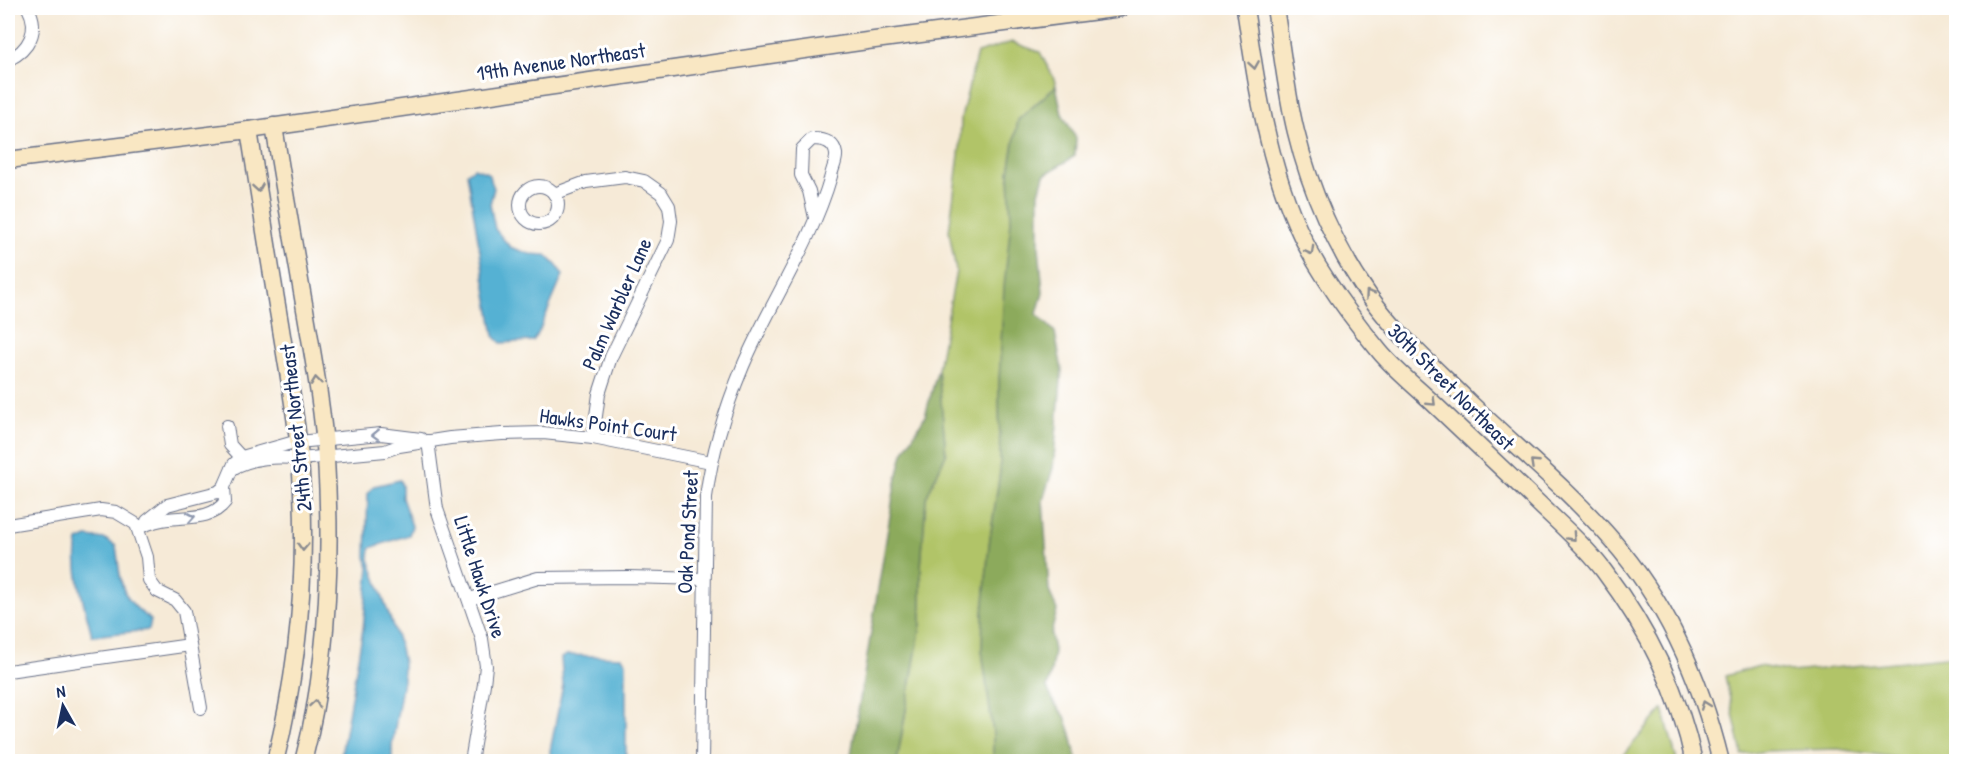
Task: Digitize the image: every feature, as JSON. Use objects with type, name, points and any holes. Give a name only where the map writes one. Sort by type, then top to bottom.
[{"type":"street","points":[[8,60],[24,50],[29,43],[33,32],[33,21],[28,8]]},
{"type":"street","name":"19th Avenue Northeast","points":[[8,160],[249,130],[867,40],[1121,8]]},
{"type":"street","name":"30th Street Northeast","points":[[1245,8],[1262,117],[1271,155],[1304,240],[1324,278],[1382,354],[1557,521],[1602,569],[1636,616],[1659,658],[1677,700],[1694,762]]},
{"type":"street","name":"30th Street Northeast","points":[[1275,8],[1296,133],[1328,222],[1354,272],[1371,298],[1404,338],[1574,501],[1612,541],[1644,581],[1669,622],[1692,667],[1711,722],[1721,762]]},
{"type":"street","name":"24th Street Northeast","points":[[274,126],[313,359],[326,457],[328,517],[325,625],[311,726],[303,762]]},
{"type":"street","name":"24th Street Northeast","points":[[249,130],[299,447],[303,537],[300,615],[284,728],[275,762]]},
{"type":"street","name":"Oak Pond Street","points":[[702,762],[703,579],[706,497],[711,462],[744,364],[815,218],[828,186],[837,155],[832,144],[823,139],[812,139],[802,149],[800,162],[801,175],[809,191],[815,218]]},
{"type":"street","name":"Palm Warbler Lane","points":[[554,194],[586,182],[625,177],[644,181],[661,193],[669,206],[671,220],[669,240],[611,357],[599,394],[593,438]]},
{"type":"street","points":[[227,426],[230,445],[241,458]]},
{"type":"street","name":"Hawks Point Court","points":[[299,447],[326,457],[385,451],[428,441],[543,433],[593,438],[711,462]]},
{"type":"street","name":"Hawks Point Court","points":[[299,447],[324,440],[381,434],[428,441]]},
{"type":"street","name":"Little Hawk Drive","points":[[428,441],[437,508],[470,599],[482,639],[486,666],[471,762]]},
{"type":"street","points":[[139,527],[162,520],[190,518],[213,511],[225,502],[224,487],[234,464],[241,458],[299,447]]},
{"type":"street","points":[[232,469],[261,459],[289,457],[299,447]]},
{"type":"street","points":[[139,527],[167,506],[212,494],[224,487]]},
{"type":"street","points":[[8,525],[100,510],[116,512],[132,520],[139,527],[147,557],[149,580],[158,591],[174,600],[184,611],[201,708]]},
{"type":"street","points":[[470,599],[538,578],[703,579]]},
{"type":"street","points":[[8,671],[190,645]]},
{"type":"green space","points":[[1012,42],[1040,52],[1056,86],[1018,120],[1009,172],[1011,221],[999,381],[1000,472],[989,545],[982,650],[993,733],[993,761],[897,762],[921,624],[921,567],[926,498],[946,454],[938,369],[956,271],[949,231],[960,147],[961,118],[977,53]]},
{"type":"green space","points":[[1056,86],[1062,114],[1076,138],[1075,156],[1044,175],[1039,193],[1039,247],[1043,292],[1037,314],[1055,332],[1062,370],[1053,468],[1043,500],[1049,591],[1057,610],[1051,634],[1054,651],[1047,688],[1055,704],[1065,716],[1077,761],[993,761],[993,733],[982,650],[989,545],[1000,472],[999,381],[1004,287],[1011,221],[1009,172],[1018,120]]},
{"type":"green space","points":[[938,369],[946,454],[926,498],[921,567],[921,624],[897,761],[850,761],[894,491],[903,453],[925,416]]},
{"type":"green space","points":[[1956,656],[1956,761],[1919,761],[1838,749],[1766,751],[1742,755],[1725,676],[1759,666],[1791,672]]},
{"type":"green space","points":[[1663,709],[1677,761],[1618,761]]},
{"type":"water","points":[[474,168],[488,173],[494,188],[490,204],[495,229],[510,247],[530,254],[546,255],[563,275],[533,341],[501,343],[494,336],[467,173]]},
{"type":"water","points":[[400,480],[402,498],[412,526],[409,535],[370,548],[369,559],[399,643],[403,663],[403,680],[392,746],[392,761],[340,761],[363,629],[369,567],[366,557],[368,493],[374,486]]},
{"type":"water","points":[[87,537],[105,539],[116,546],[123,588],[132,604],[151,620],[149,630],[92,636],[80,588],[77,565],[78,541]]},
{"type":"water","points":[[567,655],[622,657],[626,662],[626,761],[551,761],[550,751],[563,685],[561,658]]}]
